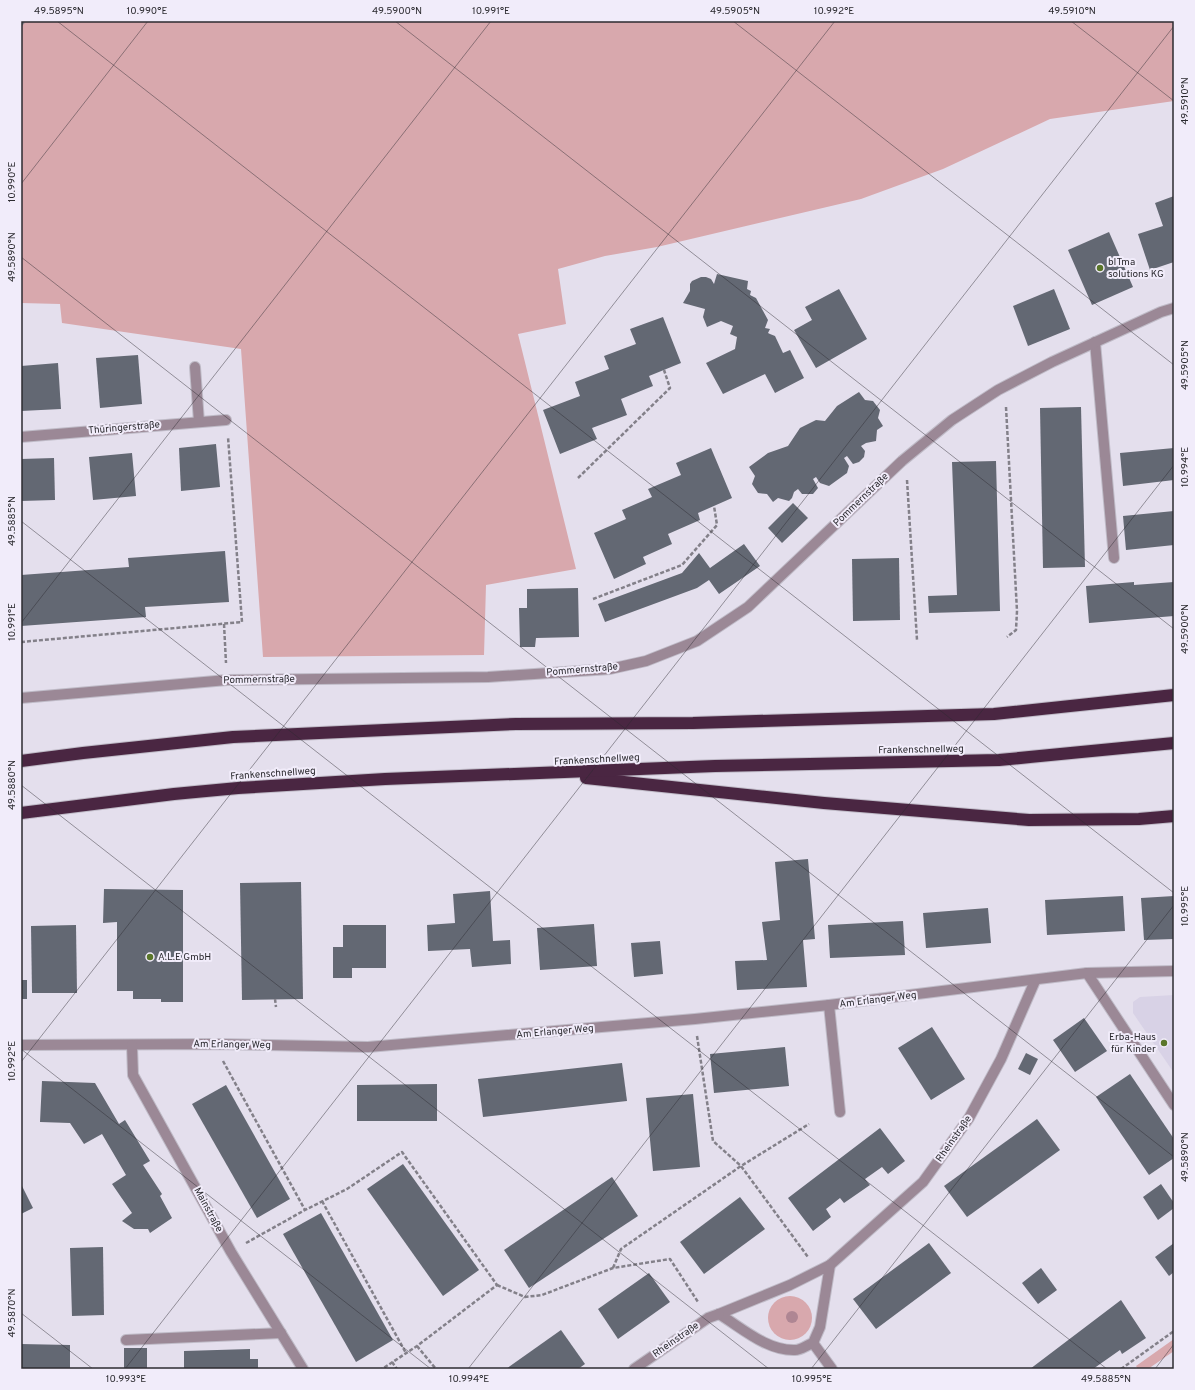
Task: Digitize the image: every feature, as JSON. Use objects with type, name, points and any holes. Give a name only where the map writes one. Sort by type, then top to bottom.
[{"type":"highway","points":[[21,761],[233,737],[516,724],[693,723],[994,714],[1174,695]]},
{"type":"highway","name":"Frankenschnellweg","points":[[21,813],[112,801],[238,788],[385,779],[545,774],[715,766],[999,760],[1174,743]]},
{"type":"highway","points":[[545,774],[824,803],[1029,820],[1139,819],[1174,816]]},
{"type":"street","name":"Pommernstraße","points":[[21,698],[227,680],[488,677],[610,669],[646,661],[697,641],[748,607],[902,461],[952,420],[998,390],[1052,362],[1174,308]]},
{"type":"street","points":[[1095,342],[1114,558]]},
{"type":"street","points":[[195,367],[198,422]]},
{"type":"street","name":"Thüringerstraße","points":[[21,437],[226,420]]},
{"type":"street","name":"Am Erlanger Weg","points":[[21,1045],[214,1044],[368,1047],[695,1020],[829,1006],[1035,981],[1087,973],[1174,971]]},
{"type":"street","points":[[1087,973],[1174,1105]]},
{"type":"street","name":"Rheinstraße","points":[[634,1369],[708,1318],[819,1272],[830,1265],[923,1182],[969,1118],[1001,1059],[1035,981]]},
{"type":"street","points":[[829,1006],[840,1112]]},
{"type":"street","name":"Mainstraße","points":[[132,1044],[133,1075],[231,1252],[303,1369]]},
{"type":"street","points":[[719,1314],[755,1337],[777,1348],[797,1350],[813,1343],[820,1327],[830,1265]]},
{"type":"street","points":[[126,1340],[281,1333]]},
{"type":"street","points":[[813,1343],[832,1369]]},
{"type":"path","points":[[21,25],[24,21]]},
{"type":"path","points":[[578,478],[670,388],[664,370]]},
{"type":"path","points":[[998,390],[1006,405],[1017,612],[1016,630],[1007,637]]},
{"type":"path","points":[[21,642],[242,622],[226,420]]},
{"type":"path","points":[[902,461],[908,483],[917,640]]},
{"type":"path","points":[[593,599],[682,565],[717,525],[714,506]]},
{"type":"path","points":[[224,624],[227,680]]},
{"type":"path","points":[[275,999],[276,1007]]},
{"type":"path","points":[[695,1020],[713,1141],[741,1166],[819,1272]]},
{"type":"path","points":[[214,1044],[305,1210]]},
{"type":"path","points":[[612,1268],[621,1249],[741,1166],[809,1124]]},
{"type":"path","points":[[231,1252],[305,1210],[347,1189],[402,1152],[497,1285],[525,1297],[542,1295],[612,1268],[670,1259],[708,1318]]},
{"type":"path","points":[[322,1202],[406,1353]]},
{"type":"path","points":[[382,1369],[417,1346],[497,1285]]},
{"type":"path","points":[[1121,1369],[1174,1331]]},
{"type":"path","points":[[417,1346],[436,1369]]},
{"type":"path","points":[[392,1362],[397,1369]]},
{"type":"shaded area","points":[[21,21],[1174,21],[1174,101],[1050,119],[943,169],[861,199],[657,247],[605,256],[558,269],[566,324],[518,334],[576,569],[486,585],[484,655],[263,657],[241,349],[62,323],[60,304],[21,303]]},
{"type":"shaded area","name":"Erba-Haus für Kinder","points":[[1174,995],[1174,1073],[1133,1013],[1133,1002],[1140,997]]},
{"type":"shaded area","points":[[786,1296],[794,1296],[799,1297],[806,1302],[811,1309],[811,1327],[806,1334],[799,1339],[786,1340],[778,1337],[771,1330],[768,1322],[768,1314],[771,1306],[778,1299]]},
{"type":"shaded area","points":[[1174,1339],[1174,1351],[1148,1369],[1138,1369],[1136,1366]]},
{"type":"building","points":[[1174,196],[1174,262],[1150,270],[1138,234],[1163,226],[1155,203]]},
{"type":"building","name":"bITma solutions KG","points":[[1109,232],[1133,287],[1092,305],[1068,250]]},
{"type":"building","points":[[717,274],[748,281],[747,289],[751,291],[750,295],[756,298],[768,320],[765,328],[770,329],[768,333],[775,336],[783,353],[790,350],[804,378],[775,393],[765,374],[723,394],[706,363],[735,349],[737,337],[730,334],[733,326],[721,321],[707,327],[703,317],[705,309],[683,303],[690,291],[690,284],[692,281],[701,277],[706,277],[711,279],[714,284]]},
{"type":"building","points":[[839,289],[867,339],[816,368],[794,330],[812,320],[805,307]]},
{"type":"building","points":[[1054,289],[1070,329],[1028,346],[1013,306]]},
{"type":"building","points":[[663,317],[681,363],[649,376],[653,386],[621,399],[627,415],[592,428],[597,439],[560,454],[543,410],[580,396],[575,382],[609,369],[604,356],[636,344],[630,329]]},
{"type":"building","points":[[138,355],[142,404],[100,408],[96,358]]},
{"type":"building","points":[[58,363],[61,409],[21,411],[21,366]]},
{"type":"building","points":[[859,392],[865,400],[873,401],[880,410],[878,418],[883,426],[877,430],[876,441],[866,443],[861,446],[865,451],[864,457],[859,462],[853,464],[847,456],[844,458],[849,466],[847,473],[829,486],[820,483],[816,477],[813,479],[818,488],[813,494],[802,494],[798,489],[794,492],[789,501],[778,498],[773,502],[767,494],[758,493],[752,484],[755,476],[749,467],[768,453],[788,446],[800,428],[816,420],[825,421],[837,406]]},
{"type":"building","points":[[1081,407],[1085,567],[1043,568],[1040,408]]},
{"type":"building","points":[[216,444],[220,487],[181,491],[179,448]]},
{"type":"building","points":[[711,448],[732,498],[698,513],[700,520],[668,534],[672,544],[643,557],[646,564],[614,579],[594,533],[626,519],[622,510],[652,497],[648,489],[681,475],[676,463]]},
{"type":"building","points":[[1174,448],[1174,480],[1123,486],[1120,453]]},
{"type":"building","points":[[132,453],[136,496],[93,500],[89,457]]},
{"type":"building","points":[[54,458],[55,500],[21,501],[21,459]]},
{"type":"building","points":[[996,461],[1000,611],[929,613],[928,596],[957,595],[952,462]]},
{"type":"building","points":[[793,503],[808,518],[782,543],[768,528]]},
{"type":"building","points":[[1174,511],[1174,545],[1126,550],[1123,516]]},
{"type":"building","points":[[744,544],[760,566],[719,594],[709,580],[697,588],[605,622],[598,604],[682,573],[699,553],[710,568]]},
{"type":"building","points":[[225,551],[229,602],[145,607],[146,617],[21,626],[21,575],[129,567],[128,558]]},
{"type":"building","points":[[899,558],[900,620],[853,621],[852,559]]},
{"type":"building","points":[[1134,582],[1134,585],[1174,582],[1174,616],[1089,623],[1086,586]]},
{"type":"building","points":[[578,588],[579,637],[536,638],[535,647],[520,647],[519,608],[527,608],[527,589]]},
{"type":"building","points":[[808,859],[815,939],[803,940],[807,987],[737,990],[735,961],[767,960],[762,922],[780,920],[775,862]]},
{"type":"building","points":[[301,882],[303,999],[242,1000],[240,883]]},
{"type":"building","name":"A.L.E GmbH","points":[[104,889],[183,890],[183,1002],[161,1002],[161,999],[133,999],[133,991],[117,991],[117,922],[103,923]]},
{"type":"building","points":[[490,891],[493,941],[510,940],[511,964],[472,967],[470,949],[428,951],[427,925],[455,923],[453,894]]},
{"type":"building","points":[[1123,896],[1125,931],[1047,935],[1045,900]]},
{"type":"building","points":[[1174,896],[1174,939],[1144,940],[1141,898]]},
{"type":"building","points":[[988,908],[991,943],[926,948],[923,913]]},
{"type":"building","points":[[903,921],[905,955],[830,958],[828,925]]},
{"type":"building","points":[[594,924],[597,966],[540,970],[537,928]]},
{"type":"building","points":[[76,925],[77,993],[32,993],[31,926]]},
{"type":"building","points":[[343,925],[386,925],[386,968],[352,968],[352,978],[333,978],[333,947],[343,947]]},
{"type":"building","points":[[660,941],[663,974],[634,977],[631,943]]},
{"type":"building","points":[[21,980],[27,980],[27,999],[21,999]]},
{"type":"building","points":[[1084,1018],[1107,1051],[1075,1072],[1053,1040]]},
{"type":"building","points":[[932,1027],[965,1079],[931,1100],[898,1048]]},
{"type":"building","points":[[785,1047],[789,1086],[714,1093],[710,1054]]},
{"type":"building","points":[[1026,1053],[1038,1059],[1030,1075],[1018,1069]]},
{"type":"building","points":[[622,1063],[627,1101],[483,1117],[478,1079]]},
{"type":"building","points":[[1130,1074],[1174,1139],[1174,1158],[1149,1175],[1096,1097]]},
{"type":"building","points":[[42,1081],[95,1083],[119,1124],[125,1120],[150,1161],[143,1165],[162,1194],[160,1196],[172,1218],[150,1233],[148,1229],[134,1229],[122,1221],[132,1213],[112,1184],[126,1175],[102,1134],[84,1144],[70,1123],[40,1122]]},
{"type":"building","points":[[437,1084],[437,1121],[357,1121],[357,1085]]},
{"type":"building","points":[[226,1085],[290,1199],[257,1218],[192,1104]]},
{"type":"building","points":[[693,1094],[700,1167],[653,1171],[646,1098]]},
{"type":"building","points":[[1037,1119],[1060,1150],[967,1217],[944,1186]]},
{"type":"building","points":[[880,1128],[905,1161],[888,1174],[882,1167],[865,1179],[870,1185],[844,1203],[840,1198],[826,1209],[831,1217],[813,1231],[788,1198]]},
{"type":"building","points":[[403,1164],[479,1270],[443,1296],[367,1189]]},
{"type":"building","points":[[612,1177],[638,1216],[529,1288],[504,1250]]},
{"type":"building","points":[[21,1184],[33,1208],[21,1214]]},
{"type":"building","points":[[1161,1184],[1174,1203],[1174,1208],[1158,1220],[1143,1197]]},
{"type":"building","points":[[740,1197],[765,1229],[704,1274],[680,1242]]},
{"type":"building","points":[[321,1213],[393,1340],[356,1362],[283,1234]]},
{"type":"building","points":[[929,1243],[951,1273],[876,1329],[853,1299]]},
{"type":"building","points":[[1174,1243],[1174,1272],[1169,1276],[1155,1257]]},
{"type":"building","points":[[103,1247],[104,1315],[72,1316],[70,1248]]},
{"type":"building","points":[[1041,1268],[1057,1290],[1038,1304],[1022,1283]]},
{"type":"building","points":[[649,1273],[670,1302],[618,1339],[598,1309]]},
{"type":"building","points":[[1121,1300],[1146,1338],[1122,1354],[1120,1350],[1093,1369],[1030,1369]]},
{"type":"building","points":[[561,1330],[585,1364],[578,1369],[506,1369]]},
{"type":"building","points":[[21,1344],[70,1345],[70,1369],[21,1369]]},
{"type":"building","points":[[124,1348],[147,1348],[147,1369],[124,1369]]},
{"type":"building","points":[[250,1349],[250,1359],[258,1359],[258,1369],[184,1369],[184,1351]]},
{"type":"place","name":"bITma solutions KG","points":[[1100,268]]},
{"type":"place","name":"A.L.E GmbH","points":[[150,957]]},
{"type":"place","name":"Erba-Haus für Kinder","points":[[1164,1043]]}]
